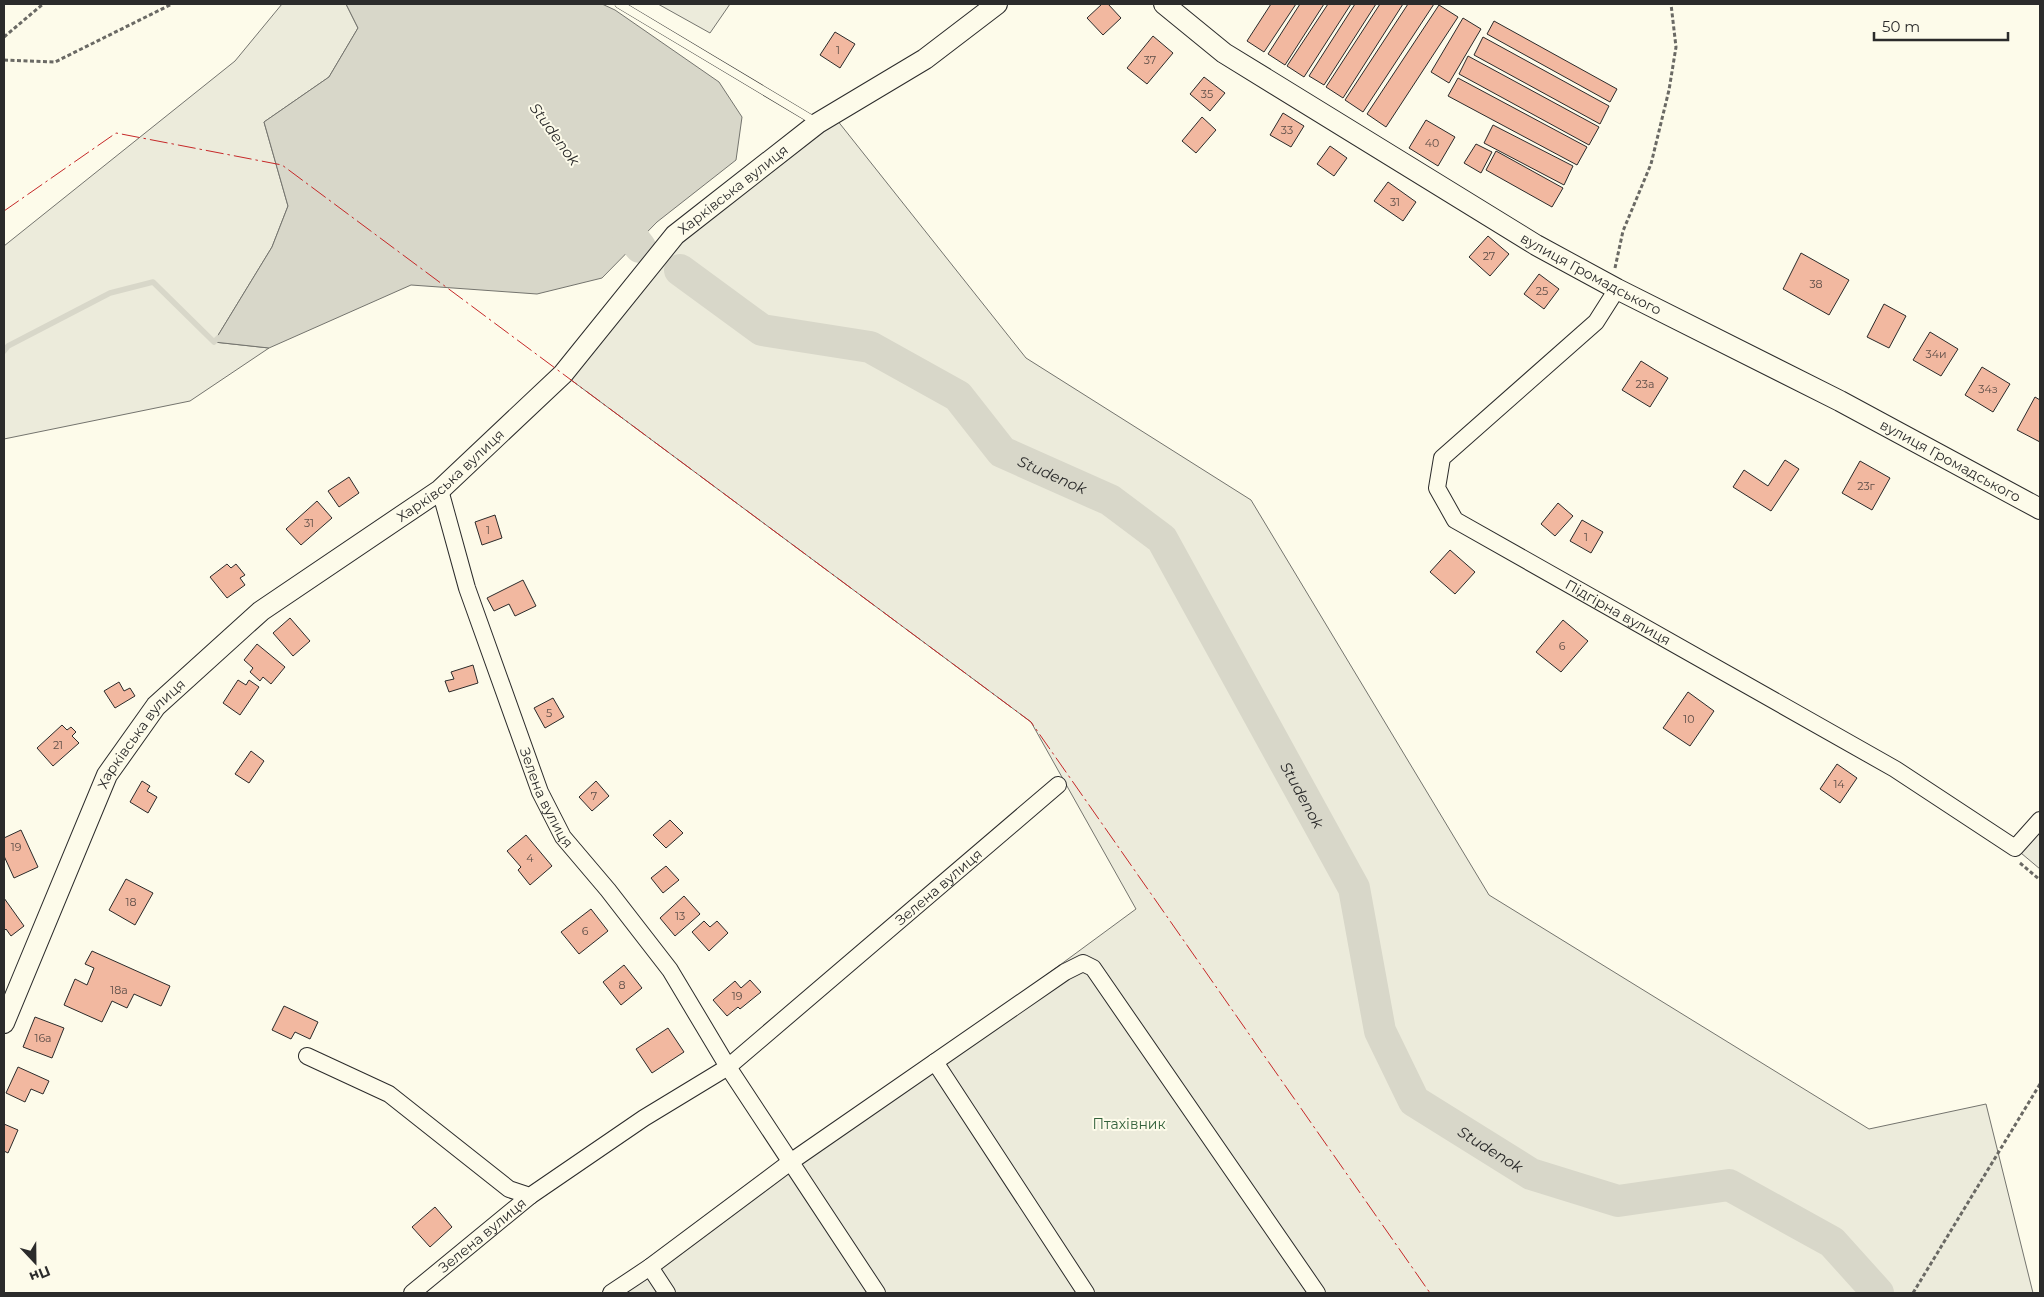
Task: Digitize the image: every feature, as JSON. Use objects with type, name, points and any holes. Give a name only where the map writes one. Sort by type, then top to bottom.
[{"type":"street","name":"Харківська вулиця","points":[[4,1024],[107,775],[156,706],[261,611],[440,490],[563,374],[675,235],[818,124],[925,59],[997,4]]},
{"type":"street","name":"вулиця Громадського","points":[[1164,4],[1224,53],[1536,245],[1617,289],[1840,401],[2040,509]]},
{"type":"street","name":"Підгірна вулиця","points":[[1617,289],[1596,322],[1442,458],[1437,488],[1455,520],[1895,769],[2015,848]]},
{"type":"street","name":"Зелена вулиця","points":[[440,490],[467,588],[540,792],[562,837],[608,890],[670,970],[728,1067],[789,1163],[877,1293]]},
{"type":"street","name":"Зелена вулиця","points":[[412,1293],[530,1196],[644,1118],[728,1067],[1058,785]]},
{"type":"street","points":[[2015,848],[2040,820]]},
{"type":"street","points":[[611,1293],[650,1268],[789,1163],[1065,972],[1083,963],[1093,968],[1317,1293]]},
{"type":"street","name":"Зелена вулиця","points":[[307,1056],[388,1094],[509,1189],[530,1196]]},
{"type":"street","points":[[935,1062],[1086,1293]]},
{"type":"street","points":[[650,1268],[667,1293]]},
{"type":"lane","points":[[619,4],[818,124]]},
{"type":"path","points":[[4,37],[43,4]]},
{"type":"path","points":[[4,60],[55,62],[172,4]]},
{"type":"path","points":[[1617,289],[1615,263],[1623,231],[1651,164],[1669,90],[1676,47],[1672,4]]},
{"type":"path","points":[[2015,848],[2017,860],[2040,880]]},
{"type":"path","points":[[1913,1293],[2040,1084]]},
{"type":"green space","points":[[282,4],[346,4],[358,28],[329,77],[264,122],[288,206],[272,247],[214,342],[269,348],[190,401],[4,439],[4,246],[235,61]]},
{"type":"green space","points":[[658,4],[730,4],[710,33]]},
{"type":"green space","name":"Птахівник","points":[[833,115],[1026,358],[1251,500],[1489,895],[1869,1129],[1986,1104],[2033,1293],[609,1293],[667,1254],[1136,909],[1031,722],[563,374],[675,235]]},
{"type":"green space","points":[[2040,820],[2040,869],[2015,848]]},
{"type":"water","points":[[346,4],[602,4],[615,10],[719,82],[742,117],[736,160],[657,222],[602,278],[537,294],[411,285],[269,348],[214,342],[272,247],[288,206],[264,122],[329,77],[358,28]]},
{"type":"building","points":[[1102,4],[1108,4],[1121,18],[1103,35],[1087,18]]},
{"type":"building","points":[[1271,4],[1296,4],[1264,52],[1247,41]]},
{"type":"building","points":[[1300,4],[1324,4],[1285,65],[1268,54]]},
{"type":"building","points":[[1328,4],[1351,4],[1304,77],[1287,66]]},
{"type":"building","points":[[1355,4],[1376,4],[1324,85],[1309,76]]},
{"type":"building","points":[[1380,4],[1403,4],[1343,98],[1326,87]]},
{"type":"building","points":[[1408,4],[1434,4],[1363,112],[1345,100]]},
{"type":"building","points":[[1439,5],[1458,17],[1386,127],[1367,114]]},
{"type":"building","points":[[1463,18],[1481,29],[1449,83],[1431,72]]},
{"type":"building","points":[[1494,21],[1617,89],[1610,102],[1487,34]]},
{"type":"building","points":[[835,32],[855,44],[840,68],[820,55]]},
{"type":"building","points":[[1153,36],[1173,53],[1147,84],[1127,68]]},
{"type":"building","points":[[1483,37],[1609,106],[1600,124],[1474,55]]},
{"type":"building","points":[[1468,56],[1599,127],[1589,145],[1459,74]]},
{"type":"building","points":[[1204,77],[1225,93],[1210,111],[1190,94]]},
{"type":"building","points":[[1458,78],[1587,147],[1577,165],[1448,96]]},
{"type":"building","points":[[1283,113],[1304,126],[1291,147],[1270,135]]},
{"type":"building","points":[[1202,117],[1216,130],[1196,153],[1182,141]]},
{"type":"building","points":[[1426,120],[1455,137],[1438,166],[1409,148]]},
{"type":"building","points":[[1493,125],[1573,166],[1564,185],[1484,143]]},
{"type":"building","points":[[1476,144],[1492,152],[1481,173],[1464,163]]},
{"type":"building","points":[[1330,146],[1347,158],[1334,176],[1317,164]]},
{"type":"building","points":[[1496,151],[1563,188],[1552,207],[1486,170]]},
{"type":"building","points":[[1388,182],[1416,202],[1403,221],[1374,201]]},
{"type":"building","points":[[1488,236],[1509,254],[1490,276],[1469,257]]},
{"type":"building","points":[[1801,253],[1849,280],[1829,315],[1783,289]]},
{"type":"building","points":[[1539,274],[1559,289],[1544,309],[1524,294]]},
{"type":"building","points":[[1884,304],[1906,316],[1889,348],[1867,337]]},
{"type":"building","points":[[1930,332],[1958,349],[1941,376],[1913,360]]},
{"type":"building","points":[[1641,361],[1668,378],[1650,407],[1622,390]]},
{"type":"building","points":[[1982,367],[2010,384],[1993,412],[1965,395]]},
{"type":"building","points":[[2035,397],[2040,400],[2040,442],[2017,430]]},
{"type":"building","points":[[1785,460],[1799,469],[1771,511],[1733,487],[1744,470],[1768,486]]},
{"type":"building","points":[[1860,461],[1890,478],[1872,510],[1842,493]]},
{"type":"building","points":[[349,477],[359,493],[339,507],[328,491]]},
{"type":"building","points":[[317,501],[332,518],[301,545],[286,529]]},
{"type":"building","points":[[1558,503],[1573,516],[1555,536],[1541,524]]},
{"type":"building","points":[[495,515],[502,538],[482,545],[475,522]]},
{"type":"building","points":[[1582,520],[1603,532],[1591,553],[1570,541]]},
{"type":"building","points":[[1450,550],[1475,572],[1455,594],[1430,572]]},
{"type":"building","points":[[227,564],[231,568],[236,564],[245,575],[240,578],[245,585],[227,598],[210,577]]},
{"type":"building","points":[[523,580],[536,606],[515,616],[509,604],[494,611],[487,598]]},
{"type":"building","points":[[290,618],[310,641],[293,656],[273,633]]},
{"type":"building","points":[[1563,620],[1588,641],[1561,672],[1536,652]]},
{"type":"building","points":[[257,644],[285,667],[271,684],[263,677],[260,681],[250,672],[253,668],[244,660]]},
{"type":"building","points":[[473,665],[478,683],[449,692],[445,681],[454,679],[451,672]]},
{"type":"building","points":[[238,680],[246,685],[249,680],[259,687],[240,715],[223,703]]},
{"type":"building","points":[[119,682],[124,691],[130,688],[135,696],[115,708],[104,691]]},
{"type":"building","points":[[1688,692],[1714,711],[1690,746],[1663,728]]},
{"type":"building","points":[[553,698],[564,717],[545,728],[534,708]]},
{"type":"building","points":[[62,725],[67,730],[71,727],[76,732],[72,736],[79,743],[53,766],[37,748]]},
{"type":"building","points":[[251,751],[264,761],[249,783],[235,774]]},
{"type":"building","points":[[1837,764],[1857,778],[1840,803],[1820,789]]},
{"type":"building","points":[[142,781],[150,786],[147,791],[157,797],[148,813],[130,802]]},
{"type":"building","points":[[596,781],[609,796],[592,811],[579,797]]},
{"type":"building","points":[[670,820],[683,833],[666,848],[653,835]]},
{"type":"building","points":[[21,830],[38,867],[14,878],[4,856],[4,838]]},
{"type":"building","points":[[526,835],[552,866],[530,885],[518,870],[521,867],[507,851]]},
{"type":"building","points":[[666,866],[679,880],[663,893],[651,878]]},
{"type":"building","points":[[126,879],[153,893],[135,925],[109,910]]},
{"type":"building","points":[[684,896],[700,914],[675,936],[660,918]]},
{"type":"building","points":[[4,898],[24,926],[11,936],[6,929],[4,931]]},
{"type":"building","points":[[591,909],[608,931],[579,954],[561,932]]},
{"type":"building","points":[[704,921],[710,927],[717,921],[728,933],[709,951],[692,932]]},
{"type":"building","points":[[92,951],[170,986],[161,1006],[134,994],[127,1008],[112,1001],[102,1022],[64,1005],[75,979],[87,985],[94,968],[85,964]]},
{"type":"building","points":[[624,965],[642,988],[621,1005],[603,982]]},
{"type":"building","points":[[750,980],[761,992],[740,1009],[738,1007],[727,1016],[713,1000],[735,981],[741,988]]},
{"type":"building","points":[[284,1006],[318,1022],[310,1039],[295,1032],[291,1039],[272,1030]]},
{"type":"building","points":[[35,1017],[64,1028],[52,1058],[23,1047]]},
{"type":"building","points":[[668,1028],[684,1052],[652,1073],[636,1049]]},
{"type":"building","points":[[18,1067],[49,1081],[43,1094],[31,1089],[25,1102],[6,1093]]},
{"type":"building","points":[[4,1124],[18,1130],[8,1153],[4,1151]]},
{"type":"building","points":[[435,1207],[452,1227],[430,1247],[412,1227]]},
{"type":"waterway","name":"Studenok","points":[[609,207],[640,247]]},
{"type":"waterway","name":"Studenok","points":[[680,270],[762,330],[870,347],[958,396],[1002,452],[1110,500],[1162,539],[1354,888],[1380,1031],[1414,1101],[1531,1174],[1618,1201],[1729,1185],[1832,1242],[1878,1293]]},
{"type":"waterway","points":[[4,351],[8,346],[110,293],[153,282],[214,342],[218,338]]},
{"type":"power","points":[[4,211],[116,133],[282,165],[1031,722],[1430,1293]]}]
